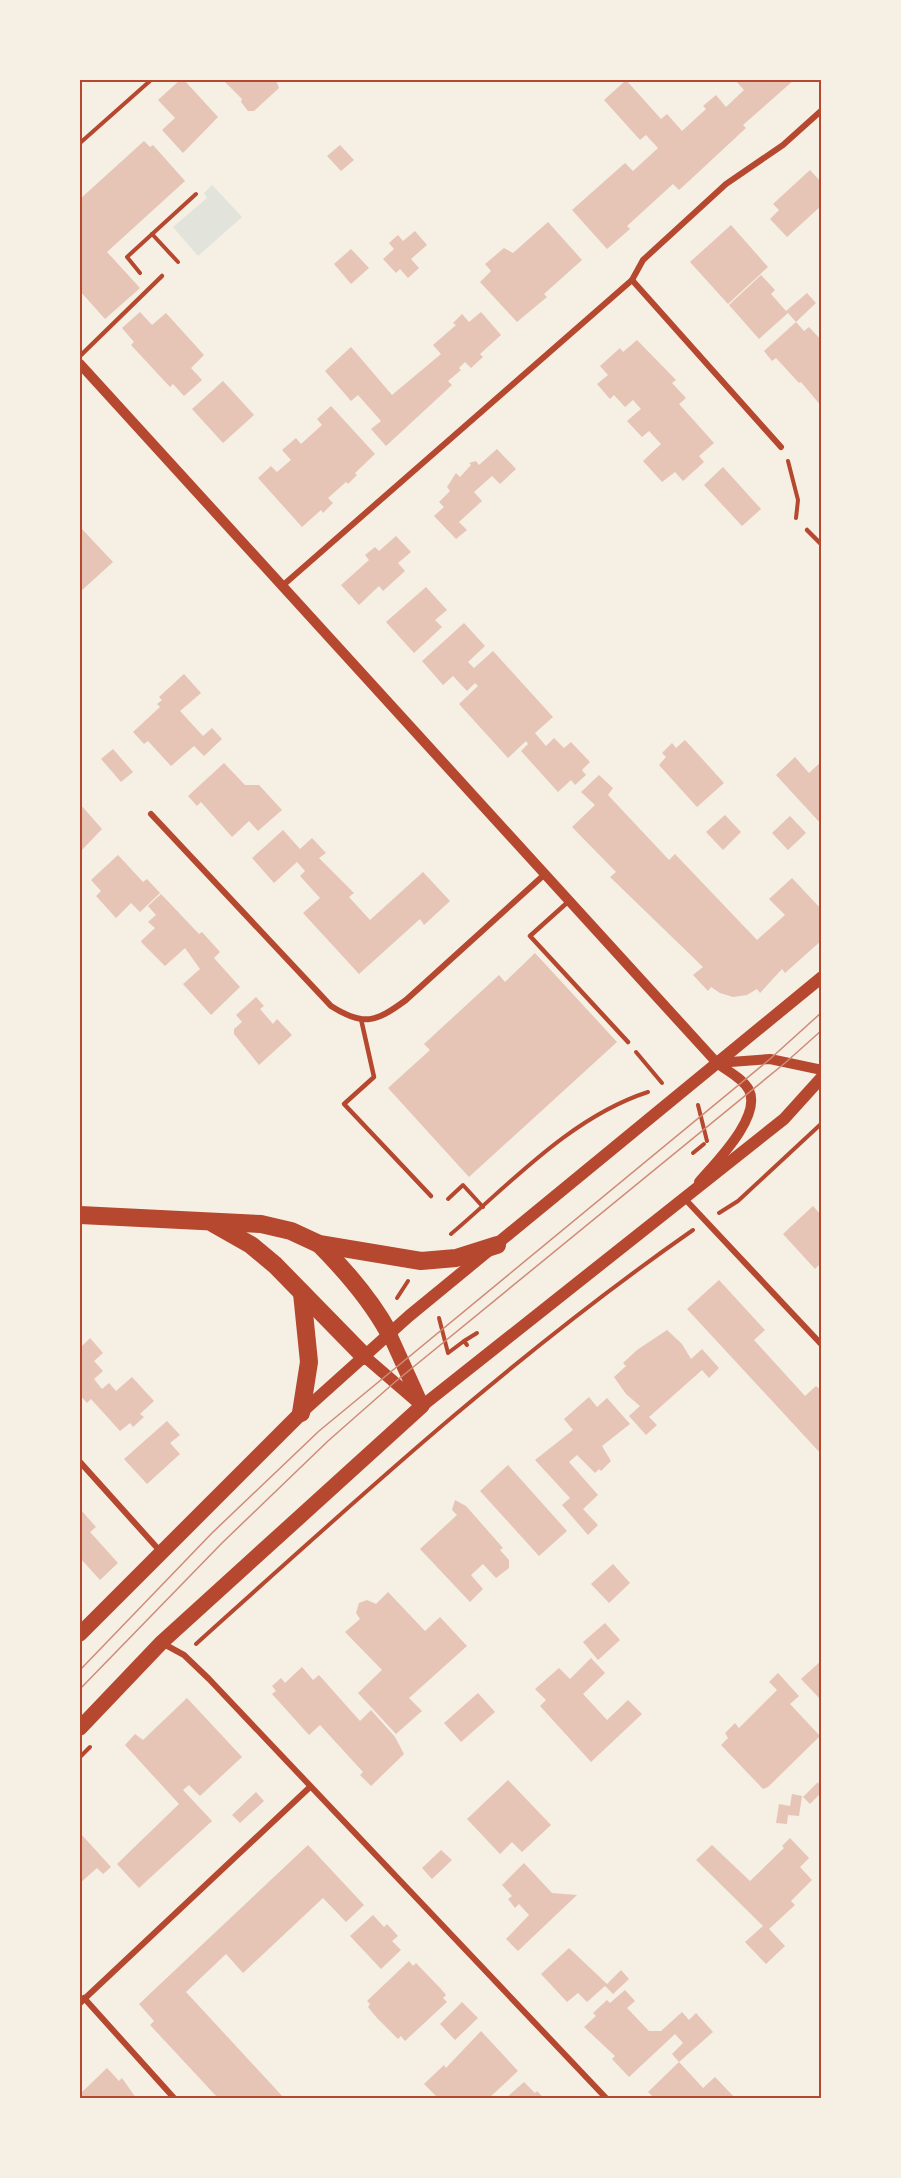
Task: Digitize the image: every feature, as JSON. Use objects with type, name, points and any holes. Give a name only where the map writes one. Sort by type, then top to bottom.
[{"type":"highway","points":[[80,1215],[261,1224],[291,1231],[319,1244],[421,1261],[456,1257],[497,1245]]},
{"type":"highway","points":[[210,1221],[250,1245],[303,1293],[364,1356]]},
{"type":"highway","points":[[319,1244],[350,1277],[379,1314],[389,1333]]},
{"type":"highway","points":[[301,1413],[309,1362],[303,1293]]},
{"type":"main road","points":[[80,1634],[163,1554],[301,1413],[389,1333],[822,977]]},
{"type":"main road","points":[[80,1728],[162,1642],[422,1406],[784,1119],[822,1077]]},
{"type":"main road","points":[[389,1333],[422,1406]]},
{"type":"main road","points":[[364,1356],[422,1406]]},
{"type":"street","points":[[281,587],[632,280],[644,260],[726,184],[783,145],[822,110]]},
{"type":"street","points":[[632,280],[781,447]]},
{"type":"street","points":[[80,364],[717,1063],[742,1081],[750,1092],[751,1110],[742,1129],[685,1199],[822,1345]]},
{"type":"street","points":[[151,814],[331,1006],[352,1019],[382,1017],[406,1000],[545,874]]},
{"type":"street","points":[[717,1063],[770,1059],[822,1070]]},
{"type":"street","points":[[80,1462],[163,1554]]},
{"type":"street","points":[[162,1642],[184,1655],[209,1679],[606,2098]]},
{"type":"street","points":[[174,2098],[82,2000],[310,1787]]},
{"type":"lane","points":[[80,356],[162,276]]},
{"type":"lane","points":[[807,530],[822,545]]},
{"type":"lane","points":[[569,901],[530,936],[628,1042]]},
{"type":"lane","points":[[361,1019],[374,1077],[344,1104],[431,1196]]},
{"type":"path","points":[[80,143],[151,80]]},
{"type":"path","points":[[133,280],[141,272],[127,257],[196,194]]},
{"type":"path","points":[[152,234],[178,262]]},
{"type":"path","points":[[781,447],[795,483],[798,500],[796,521],[800,527]]},
{"type":"path","points":[[628,1042],[663,1084]]},
{"type":"path","points":[[184,1655],[429,1435],[627,1276],[705,1221],[738,1201],[822,1124]]},
{"type":"path","points":[[431,1196],[440,1205],[463,1185],[483,1207]]},
{"type":"path","points":[[439,1318],[448,1353],[477,1333]]},
{"type":"path","points":[[464,1341],[470,1348]]},
{"type":"path","points":[[80,1757],[96,1741]]},
{"type":"shaded area","points":[[212,185],[242,217],[198,256],[173,227],[207,198],[204,193]]},
{"type":"building","points":[[180,80],[184,80],[218,117],[183,153],[162,130],[175,118],[158,100]]},
{"type":"building","points":[[223,80],[276,80],[279,88],[254,111],[248,111],[241,102],[242,99]]},
{"type":"building","points":[[626,80],[661,119],[667,114],[682,131],[706,109],[703,106],[716,95],[726,107],[744,90],[735,80],[794,80],[743,125],[746,128],[689,181],[679,190],[673,184],[627,226],[630,229],[607,249],[572,210],[625,163],[633,171],[658,148],[646,135],[640,140],[604,100]]},
{"type":"building","points":[[144,141],[150,147],[153,145],[185,181],[107,252],[140,288],[105,319],[80,291],[80,199]]},
{"type":"building","points":[[340,145],[354,160],[341,171],[327,156]]},
{"type":"building","points":[[810,170],[822,183],[822,205],[787,237],[770,219],[779,210],[773,204]]},
{"type":"building","points":[[548,222],[582,260],[544,294],[547,297],[517,322],[480,282],[491,271],[485,264],[504,248],[513,253]]},
{"type":"building","points":[[731,225],[768,267],[728,304],[690,262]]},
{"type":"building","points":[[415,231],[427,245],[411,259],[419,268],[408,278],[400,269],[396,273],[383,259],[394,249],[389,243],[398,235],[403,241]]},
{"type":"building","points":[[351,249],[369,268],[351,284],[334,264]]},
{"type":"building","points":[[761,275],[775,290],[771,294],[786,311],[807,293],[816,303],[796,322],[788,313],[759,339],[729,305]]},
{"type":"building","points":[[140,312],[152,325],[166,313],[204,355],[191,368],[202,380],[184,396],[173,384],[170,387],[131,345],[134,342],[122,328]]},
{"type":"building","points":[[481,312],[501,335],[480,354],[483,357],[471,368],[465,362],[459,368],[461,370],[448,381],[452,385],[386,446],[371,429],[381,421],[358,395],[351,401],[325,371],[351,347],[392,395],[441,354],[433,345],[456,325],[453,323],[462,314],[469,322]]},
{"type":"building","points":[[796,322],[804,331],[809,327],[822,341],[822,407],[801,382],[799,383],[776,358],[772,361],[764,351]]},
{"type":"building","points":[[637,340],[676,380],[672,383],[686,398],[679,404],[714,443],[699,456],[704,462],[683,481],[675,472],[662,482],[643,461],[661,444],[649,431],[642,437],[627,421],[641,409],[633,400],[625,407],[614,395],[610,399],[597,384],[608,375],[600,366],[620,348],[623,352]]},
{"type":"building","points":[[223,381],[254,415],[223,443],[192,409]]},
{"type":"building","points":[[331,406],[375,454],[355,473],[357,475],[348,484],[346,482],[328,498],[333,503],[323,513],[321,510],[302,527],[258,478],[271,466],[277,472],[291,460],[282,450],[296,438],[301,444],[322,425],[317,419]]},
{"type":"building","points":[[497,449],[516,469],[500,484],[492,476],[474,492],[482,501],[459,522],[467,530],[456,539],[434,516],[444,507],[439,502],[450,491],[447,487],[456,473],[460,477],[471,465],[469,463],[476,461],[479,465]]},
{"type":"building","points":[[723,467],[761,509],[742,526],[704,485]]},
{"type":"building","points":[[80,527],[113,562],[81,591],[80,589]]},
{"type":"building","points":[[396,536],[411,552],[398,563],[405,571],[383,591],[379,586],[359,605],[341,585],[369,560],[365,555],[375,547],[379,551]]},
{"type":"building","points":[[426,587],[447,610],[435,620],[442,627],[414,653],[386,622]]},
{"type":"building","points":[[464,623],[485,646],[468,662],[474,668],[493,651],[553,717],[535,733],[546,746],[554,738],[564,748],[571,742],[590,762],[582,770],[586,775],[575,785],[571,780],[558,792],[521,751],[528,744],[526,741],[508,758],[459,704],[478,686],[475,683],[467,691],[453,676],[443,685],[422,661]]},
{"type":"building","points":[[184,674],[201,693],[180,711],[203,736],[212,728],[222,739],[204,756],[194,746],[171,766],[148,741],[144,744],[133,732],[160,707],[157,704],[162,700],[159,697]]},
{"type":"building","points":[[685,740],[724,783],[697,807],[659,765],[666,757],[662,753],[672,743],[676,748]]},
{"type":"building","points":[[113,749],[133,772],[121,782],[101,759]]},
{"type":"building","points":[[795,757],[809,773],[822,761],[822,825],[776,775]]},
{"type":"building","points":[[224,763],[245,785],[259,785],[282,810],[258,831],[249,821],[232,837],[201,802],[197,806],[188,796]]},
{"type":"building","points":[[599,775],[613,788],[608,795],[669,860],[675,854],[757,940],[785,915],[769,899],[792,878],[822,910],[822,940],[785,973],[782,969],[760,993],[757,989],[747,995],[733,997],[711,987],[708,991],[693,975],[703,967],[610,877],[616,872],[572,827],[595,805],[581,792]]},
{"type":"building","points":[[80,804],[102,829],[80,852]]},
{"type":"building","points":[[725,815],[741,832],[723,850],[706,832]]},
{"type":"building","points":[[790,816],[806,833],[788,850],[772,833]]},
{"type":"building","points":[[283,830],[300,849],[312,838],[326,853],[319,858],[354,893],[349,897],[370,920],[423,872],[450,901],[424,925],[420,919],[359,974],[303,913],[320,898],[300,876],[305,871],[297,862],[274,883],[252,858]]},
{"type":"building","points":[[118,855],[143,882],[147,879],[160,893],[140,912],[131,903],[116,918],[96,896],[101,891],[91,880]]},
{"type":"building","points":[[161,894],[199,934],[202,932],[220,952],[214,958],[240,987],[211,1015],[183,984],[200,969],[185,948],[165,966],[141,941],[155,928],[148,922],[156,915],[148,906]]},
{"type":"building","points":[[535,953],[617,1042],[469,1177],[388,1088],[430,1050],[424,1044],[499,975],[505,982]]},
{"type":"building","points":[[256,997],[264,1006],[260,1009],[273,1024],[277,1019],[292,1035],[259,1065],[234,1034],[234,1029],[242,1022],[236,1015]]},
{"type":"building","points":[[813,1206],[822,1216],[822,1262],[815,1269],[783,1234]]},
{"type":"building","points":[[719,1280],[765,1330],[754,1340],[805,1396],[816,1386],[822,1391],[822,1455],[687,1309]]},
{"type":"building","points":[[667,1330],[682,1344],[691,1359],[702,1349],[719,1368],[709,1378],[702,1370],[649,1417],[657,1425],[646,1435],[629,1416],[640,1406],[626,1394],[614,1377],[626,1366],[623,1363],[637,1350]]},
{"type":"building","points":[[90,1338],[103,1353],[94,1361],[103,1371],[94,1379],[102,1389],[109,1383],[116,1391],[132,1377],[154,1401],[140,1414],[144,1417],[133,1427],[130,1423],[120,1431],[91,1399],[87,1403],[80,1395],[80,1348]]},
{"type":"building","points":[[589,1397],[597,1407],[607,1398],[630,1424],[602,1446],[611,1461],[601,1471],[599,1469],[595,1473],[577,1455],[569,1462],[598,1495],[583,1509],[598,1525],[588,1535],[562,1505],[570,1498],[535,1460],[573,1430],[564,1419]]},
{"type":"building","points":[[167,1421],[180,1435],[170,1443],[180,1454],[147,1484],[124,1459]]},
{"type":"building","points":[[508,1465],[567,1531],[539,1556],[480,1491]]},
{"type":"building","points":[[455,1500],[466,1506],[503,1548],[500,1550],[509,1560],[509,1568],[496,1578],[483,1564],[471,1575],[483,1589],[470,1602],[420,1549],[457,1515],[452,1510]]},
{"type":"building","points":[[80,1509],[96,1527],[90,1532],[118,1563],[100,1580],[80,1558]]},
{"type":"building","points":[[613,1564],[630,1583],[609,1603],[591,1584]]},
{"type":"building","points":[[388,1592],[425,1631],[440,1617],[467,1646],[409,1698],[422,1711],[396,1734],[358,1693],[382,1670],[345,1632],[360,1619],[356,1613],[359,1603],[367,1600],[376,1604]]},
{"type":"building","points":[[605,1623],[620,1640],[598,1660],[583,1642]]},
{"type":"building","points":[[591,1658],[605,1673],[583,1694],[607,1720],[628,1700],[642,1714],[591,1762],[540,1706],[546,1700],[535,1689],[559,1668],[570,1679]]},
{"type":"building","points":[[822,1660],[822,1701],[801,1679]]},
{"type":"building","points":[[302,1667],[313,1680],[319,1675],[360,1721],[371,1710],[395,1737],[404,1754],[371,1786],[360,1775],[363,1772],[320,1725],[309,1735],[272,1694],[276,1691],[272,1686],[281,1678],[285,1683]]},
{"type":"building","points":[[778,1673],[799,1696],[790,1704],[820,1736],[768,1787],[763,1789],[721,1745],[728,1738],[725,1733],[735,1723],[739,1728],[777,1690],[769,1682]]},
{"type":"building","points":[[478,1693],[495,1712],[461,1742],[444,1723]]},
{"type":"building","points":[[187,1698],[242,1757],[200,1796],[189,1785],[183,1790],[212,1821],[139,1888],[117,1864],[179,1804],[125,1745],[135,1734],[143,1740]]},
{"type":"building","points":[[508,1780],[551,1825],[522,1852],[512,1842],[500,1854],[467,1819]]},
{"type":"building","points":[[818,1782],[822,1792],[810,1804],[803,1797]]},
{"type":"building","points":[[256,1792],[264,1801],[240,1823],[232,1815]]},
{"type":"building","points":[[792,1794],[802,1796],[799,1816],[788,1815],[787,1824],[776,1823],[779,1804],[790,1806]]},
{"type":"building","points":[[80,1833],[111,1867],[103,1874],[97,1868],[80,1883]]},
{"type":"building","points":[[790,1838],[809,1858],[800,1867],[812,1880],[791,1901],[795,1905],[769,1929],[785,1946],[766,1964],[745,1942],[763,1926],[696,1860],[712,1845],[750,1881],[784,1848],[782,1846]]},
{"type":"building","points":[[308,1845],[364,1905],[346,1922],[323,1898],[243,1973],[226,1954],[186,1992],[284,2098],[218,2098],[150,2025],[154,2021],[139,2004]]},
{"type":"building","points":[[441,1850],[452,1860],[432,1879],[422,1868]]},
{"type":"building","points":[[524,1863],[552,1893],[577,1895],[518,1951],[506,1939],[529,1915],[519,1904],[515,1908],[508,1899],[512,1896],[502,1885]]},
{"type":"building","points":[[373,1915],[384,1927],[387,1924],[398,1936],[392,1941],[401,1950],[381,1969],[350,1936]]},
{"type":"building","points":[[569,1948],[607,1984],[621,1970],[629,1979],[613,1994],[605,1986],[587,2002],[578,1993],[567,2002],[541,1974]]},
{"type":"building","points":[[409,1961],[413,1966],[416,1963],[441,1989],[446,1995],[443,1998],[447,2002],[405,2041],[401,2036],[398,2039],[377,2018],[368,2007],[370,2004],[367,2001]]},
{"type":"building","points":[[625,1990],[635,2001],[627,2008],[649,2031],[661,2031],[682,2012],[689,2020],[696,2013],[713,2032],[679,2062],[672,2054],[683,2043],[675,2034],[629,2077],[612,2059],[615,2056],[584,2027],[596,2016],[593,2013],[607,2000],[610,2003]]},
{"type":"building","points":[[462,2002],[478,2018],[455,2040],[440,2024]]},
{"type":"building","points":[[481,2031],[518,2071],[489,2098],[438,2098],[424,2084],[444,2065],[446,2068]]},
{"type":"building","points":[[679,2062],[703,2088],[715,2077],[735,2098],[654,2098],[648,2092]]},
{"type":"building","points":[[107,2068],[119,2081],[122,2078],[136,2098],[80,2098],[80,2094]]},
{"type":"building","points":[[524,2082],[535,2093],[537,2091],[544,2098],[506,2098]]},
{"type":"tram line","points":[[80,1670],[212,1533],[319,1431],[770,1059],[822,1012]]},
{"type":"tram line","points":[[80,1689],[222,1543],[328,1441],[395,1382],[785,1063],[822,1030]]}]
